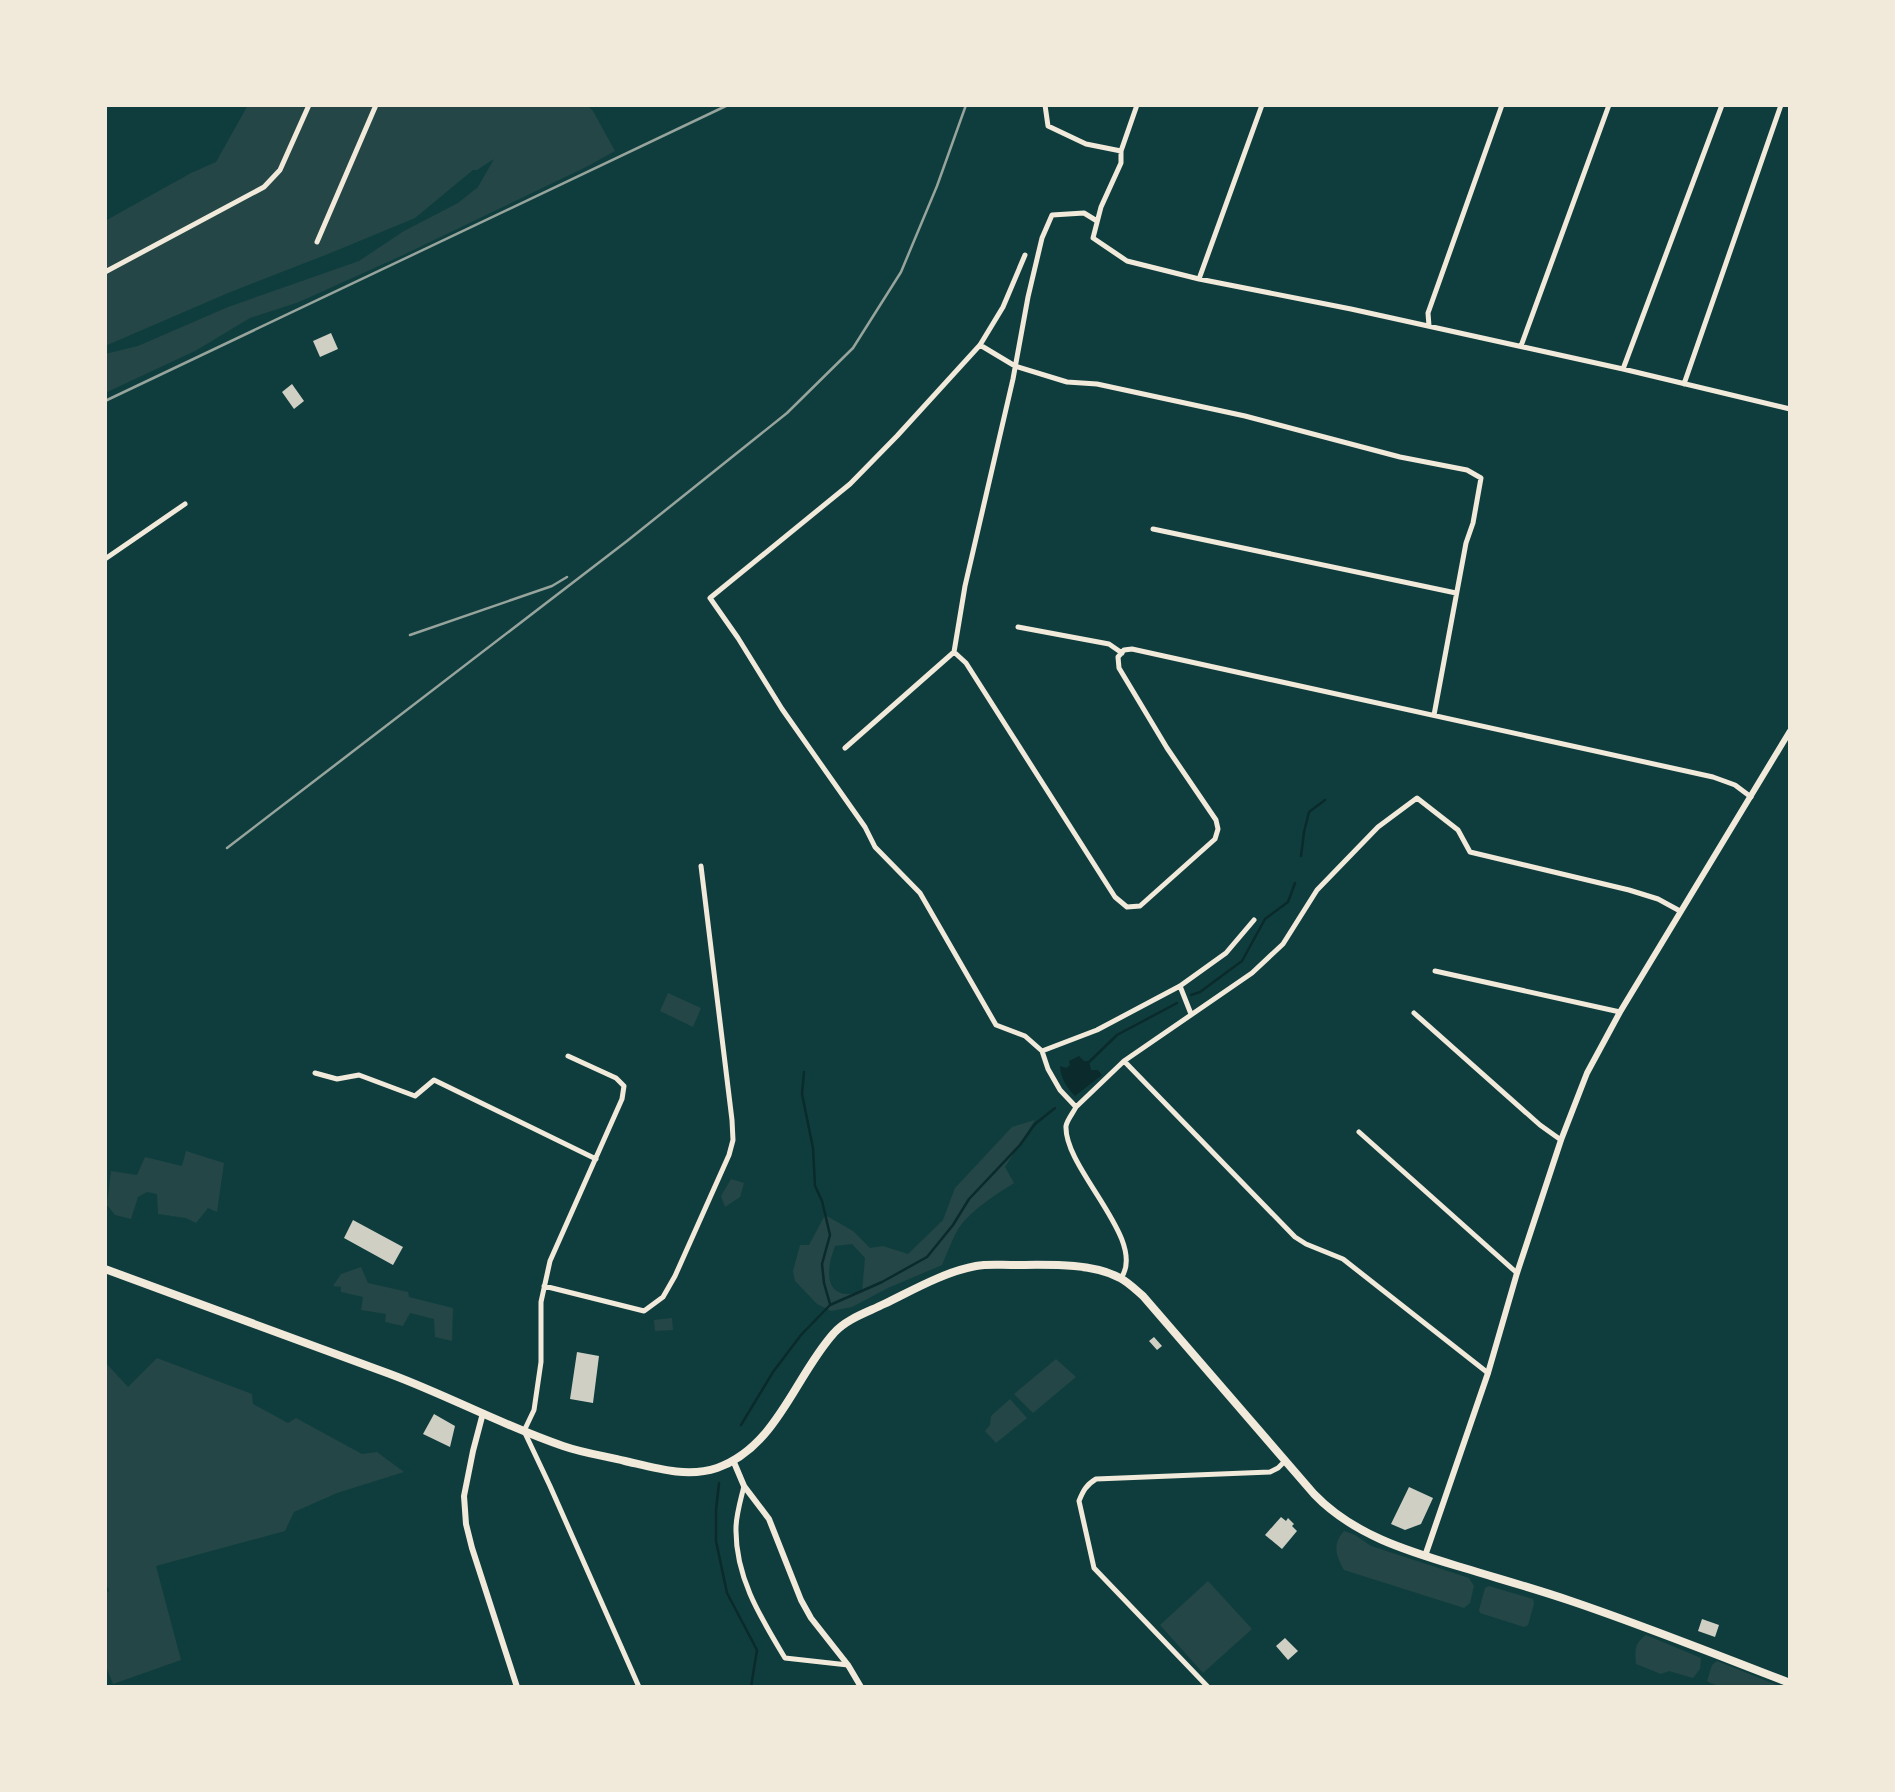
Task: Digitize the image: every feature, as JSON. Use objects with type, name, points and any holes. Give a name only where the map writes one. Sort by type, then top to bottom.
[{"type":"main road","points":[[105,1269],[394,1376],[524,1432],[566,1447],[678,1472],[699,1472],[717,1468],[755,1446],[836,1330],[902,1295],[976,1266],[1070,1266],[1096,1269],[1121,1278],[1143,1296],[1318,1499],[1342,1519],[1365,1533],[1425,1556],[1572,1601],[1790,1684]]},
{"type":"street","points":[[105,272],[264,187],[279,170],[309,105]]},
{"type":"street","points":[[317,242],[376,105]]},
{"type":"street","points":[[1045,105],[1048,126],[1086,144],[1121,151]]},
{"type":"street","points":[[1137,105],[1121,151],[1121,163],[1101,207],[1093,237],[1127,261],[1199,279],[1521,346],[1790,409]]},
{"type":"street","points":[[1199,279],[1262,105]]},
{"type":"street","points":[[1429,326],[1428,313],[1502,105]]},
{"type":"street","points":[[1521,346],[1609,105]]},
{"type":"street","points":[[1623,369],[1721,105]]},
{"type":"street","points":[[1684,384],[1781,105]]},
{"type":"street","points":[[845,748],[954,652],[965,586],[1042,238],[1052,215],[1084,213],[1097,221]]},
{"type":"street","points":[[1025,255],[1003,307],[980,345],[897,436],[850,484],[710,597],[782,709],[865,827],[875,847],[920,893],[996,1025],[1025,1036],[1042,1051],[1060,1090],[1076,1107]]},
{"type":"street","points":[[980,345],[1015,366],[1067,382],[1097,384],[1245,416],[1400,457],[1467,470],[1482,478],[1466,543],[1434,715]]},
{"type":"street","points":[[105,559],[185,504]]},
{"type":"street","points":[[1153,528],[1456,593]]},
{"type":"street","points":[[1018,626],[1109,644],[1122,653]]},
{"type":"street","points":[[954,652],[966,663],[1115,897],[1128,907],[1140,906],[1215,839],[1218,829],[1216,820],[1167,748],[1119,667],[1118,657],[1124,650],[1132,649],[1713,777],[1735,785],[1751,797]]},
{"type":"street","points":[[1425,1556],[1488,1373],[1517,1273],[1561,1140],[1587,1073],[1680,911],[1790,732]]},
{"type":"street","points":[[1121,1278],[1126,1270],[1127,1251],[1068,1144],[1066,1124],[1076,1107],[1124,1061],[1252,974],[1283,944],[1317,890],[1378,827],[1417,798],[1458,830],[1470,852],[1629,890],[1658,899],[1680,911]]},
{"type":"street","points":[[544,1286],[644,1311],[652,1306],[663,1297],[675,1276],[729,1155],[733,1140],[732,1120],[701,866]]},
{"type":"street","points":[[1042,1051],[1097,1030],[1180,986],[1226,953],[1254,920]]},
{"type":"street","points":[[1435,971],[1620,1012]]},
{"type":"street","points":[[1180,986],[1191,1014]]},
{"type":"street","points":[[1414,1013],[1561,1140]]},
{"type":"street","points":[[568,1056],[616,1077],[624,1087],[622,1099],[550,1261],[541,1302],[541,1363],[534,1410],[524,1432],[639,1687]]},
{"type":"street","points":[[1124,1061],[1295,1237],[1343,1259],[1488,1373]]},
{"type":"street","points":[[314,1073],[337,1079],[359,1075],[415,1096],[434,1080],[596,1159]]},
{"type":"street","points":[[1359,1132],[1517,1273]]},
{"type":"street","points":[[483,1413],[464,1496],[466,1524],[517,1687]]},
{"type":"street","points":[[733,1460],[744,1486],[769,1519],[801,1600],[811,1618],[848,1665],[861,1687]]},
{"type":"street","points":[[1208,1687],[1094,1568],[1079,1501],[1087,1485],[1096,1479],[1270,1472],[1284,1461]]},
{"type":"street","points":[[744,1486],[736,1527],[738,1561],[755,1608],[785,1658],[848,1665]]},
{"type":"shaded area","points":[[248,105],[587,105],[615,151],[401,256],[299,302],[250,318],[195,351],[105,393],[105,354],[138,346],[228,307],[359,261],[404,231],[458,203],[478,187],[494,159],[473,170],[415,218],[105,346],[105,221],[216,162]]},
{"type":"shaded area","points":[[668,993],[701,1008],[693,1027],[660,1011]]},
{"type":"shaded area","points":[[1079,1056],[1084,1061],[1089,1061],[1091,1070],[1098,1070],[1102,1075],[1075,1096],[1064,1082],[1060,1066],[1066,1068],[1070,1065],[1069,1061]]},
{"type":"shaded area","points":[[1035,1120],[1005,1167],[1014,1183],[970,1215],[958,1229],[942,1265],[852,1307],[831,1311],[817,1304],[795,1281],[793,1271],[800,1245],[809,1245],[825,1215],[853,1231],[870,1248],[883,1246],[908,1254],[943,1220],[955,1188],[1012,1127]],"holes":[[[852,1244],[865,1258],[862,1292],[840,1293],[834,1289],[829,1275],[835,1246]]]},
{"type":"shaded area","points":[[186,1151],[224,1163],[217,1212],[208,1208],[196,1223],[186,1218],[158,1214],[157,1194],[147,1192],[138,1197],[131,1219],[115,1215],[107,1205],[111,1171],[137,1175],[145,1157],[182,1166]]},
{"type":"shaded area","points":[[731,1179],[744,1183],[740,1197],[725,1207],[721,1196]]},
{"type":"shaded area","points":[[361,1267],[368,1283],[408,1292],[409,1297],[453,1308],[452,1341],[435,1337],[434,1319],[410,1313],[403,1326],[385,1322],[386,1314],[361,1310],[363,1297],[341,1292],[341,1287],[333,1286],[341,1274]]},
{"type":"shaded area","points":[[672,1318],[673,1330],[655,1331],[654,1320]]},
{"type":"shaded area","points":[[157,1358],[252,1394],[253,1404],[288,1423],[296,1418],[362,1454],[377,1452],[404,1472],[337,1493],[294,1512],[285,1531],[156,1566],[181,1660],[113,1684],[105,1664],[105,1593],[109,1591],[105,1581],[105,1362],[128,1387]]},
{"type":"shaded area","points":[[1056,1359],[1076,1377],[1033,1413],[1014,1394]]},
{"type":"shaded area","points":[[1010,1399],[1027,1418],[996,1443],[985,1431],[990,1425],[991,1416]]},
{"type":"shaded area","points":[[1344,1531],[1371,1546],[1469,1578],[1474,1586],[1470,1603],[1464,1608],[1344,1570],[1336,1550]]},
{"type":"shaded area","points":[[1208,1581],[1252,1629],[1203,1673],[1160,1625]]},
{"type":"shaded area","points":[[1489,1586],[1533,1599],[1528,1625],[1524,1627],[1480,1613],[1485,1588]]},
{"type":"shaded area","points":[[1646,1635],[1701,1658],[1700,1669],[1693,1678],[1669,1671],[1661,1674],[1636,1664],[1636,1648]]},
{"type":"shaded area","points":[[1717,1661],[1782,1687],[1732,1688],[1714,1684],[1707,1681],[1712,1665]]},
{"type":"building","points":[[331,333],[338,349],[320,357],[313,341]]},
{"type":"building","points":[[292,384],[304,401],[294,409],[282,392]]},
{"type":"building","points":[[353,1220],[403,1247],[393,1265],[344,1238]]},
{"type":"building","points":[[1154,1337],[1162,1346],[1157,1350],[1149,1341]]},
{"type":"building","points":[[577,1352],[599,1356],[593,1403],[570,1399]]},
{"type":"building","points":[[434,1414],[455,1426],[450,1447],[423,1434]]},
{"type":"building","points":[[1409,1487],[1433,1498],[1421,1524],[1405,1530],[1391,1524]]},
{"type":"building","points":[[1281,1517],[1286,1521],[1288,1518],[1297,1531],[1282,1549],[1265,1535]]},
{"type":"building","points":[[1702,1619],[1719,1625],[1715,1637],[1698,1631]]},
{"type":"building","points":[[1285,1638],[1298,1651],[1288,1660],[1276,1646]]},
{"type":"waterway","points":[[1301,856],[1309,812],[1325,800]]},
{"type":"waterway","points":[[1191,995],[1200,992],[1242,961],[1265,919],[1288,902],[1295,883]]},
{"type":"waterway","points":[[1088,1063],[1117,1035],[1177,1003]]},
{"type":"waterway","points":[[804,1072],[802,1094],[813,1148],[815,1186],[822,1201],[830,1235],[822,1264],[830,1304]]},
{"type":"waterway","points":[[741,1425],[773,1372],[801,1335],[830,1305],[882,1282],[927,1257],[953,1225],[969,1199],[1020,1145],[1035,1124],[1055,1108]]},
{"type":"waterway","points":[[719,1483],[716,1541],[727,1593],[757,1650],[751,1687]]},
{"type":"railway","points":[[105,401],[728,105]]},
{"type":"railway","points":[[227,848],[627,541],[787,413],[853,348],[901,272],[937,186],[966,105]]},
{"type":"railway","points":[[410,635],[552,586],[567,577]]}]
